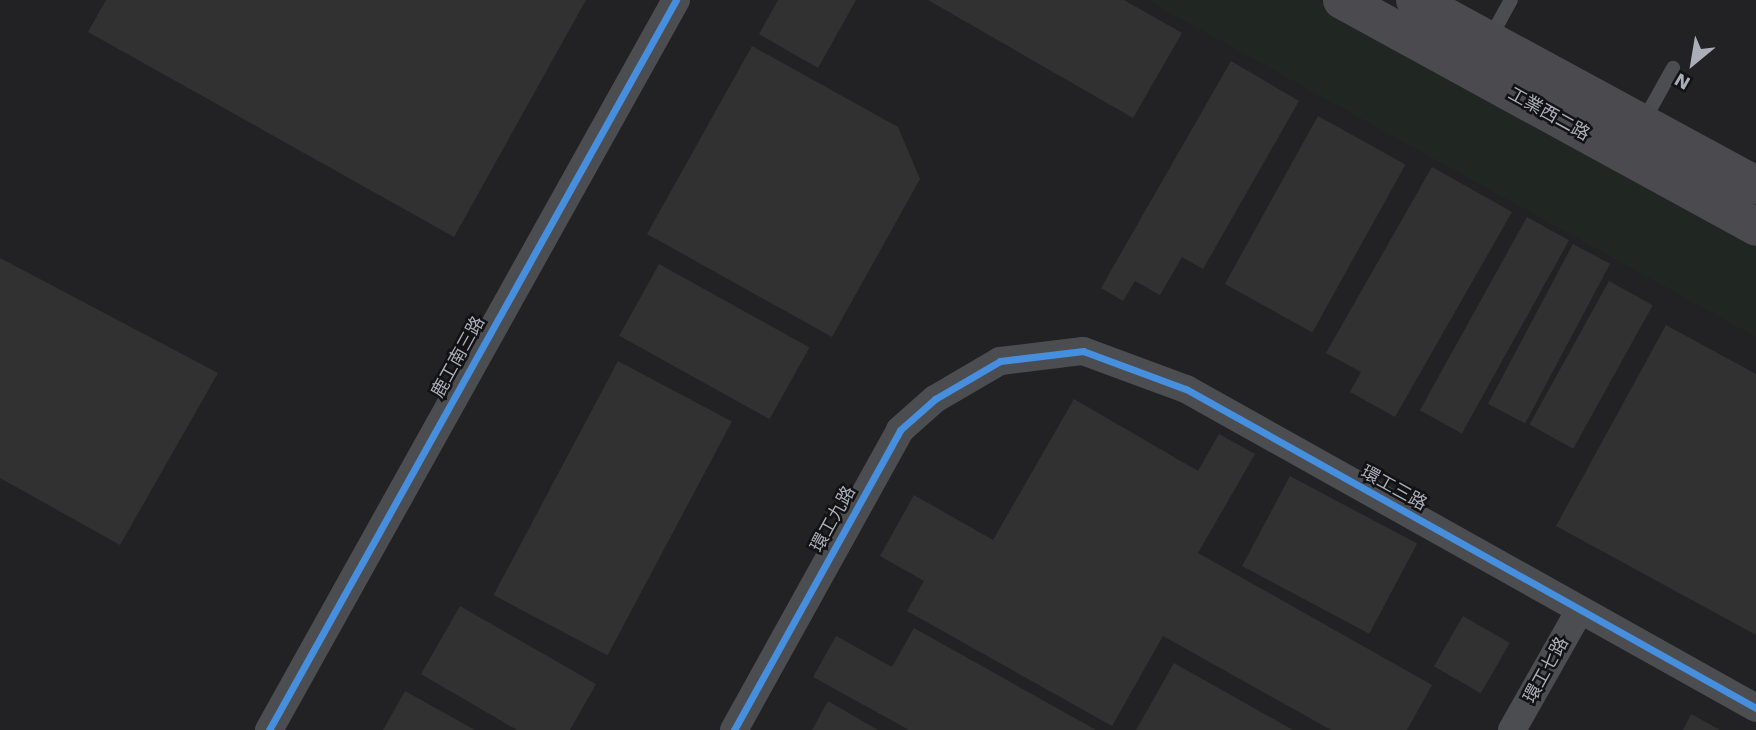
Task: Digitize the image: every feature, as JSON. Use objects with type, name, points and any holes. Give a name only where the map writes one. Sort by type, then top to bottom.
[{"type":"street","name":"鹿工南三路","points":[[268,730],[676,0]]},
{"type":"street","name":"工業西二路","points":[[1415,0],[1482,56]]},
{"type":"street","name":"工業西二路","points":[[1359,4],[1482,56],[1632,138],[1756,227]]},
{"type":"street","name":"工業西二路","points":[[1632,138],[1756,185]]},
{"type":"street","name":"環工三路","points":[[1000,361],[1083,351],[1186,389],[1756,708]]},
{"type":"street","name":"環工九路","points":[[734,730],[900,430],[935,399],[1000,361]]},
{"type":"street","name":"環工七路","points":[[1512,730],[1580,610]]},
{"type":"lane","points":[[1482,56],[1511,0]]},
{"type":"lane","points":[[1632,138],[1673,68]]},
{"type":"shaded area","points":[[0,0],[1756,0],[1756,730],[0,730]]},
{"type":"shaded area","points":[[1147,0],[1317,0],[1756,245],[1756,337]]},
{"type":"building","points":[[106,0],[586,0],[454,237],[88,32]]},
{"type":"building","points":[[778,0],[856,0],[818,68],[759,34]]},
{"type":"building","points":[[928,0],[1124,0],[1182,33],[1133,118]]},
{"type":"building","points":[[752,46],[898,127],[920,179],[832,337],[647,234]]},
{"type":"building","points":[[1231,61],[1299,101],[1203,269],[1182,257],[1160,295],[1135,281],[1123,301],[1101,288]]},
{"type":"building","points":[[1318,116],[1405,164],[1312,332],[1225,284]]},
{"type":"building","points":[[1432,167],[1512,212],[1395,417],[1350,392],[1361,372],[1326,353]]},
{"type":"building","points":[[1527,217],[1569,240],[1462,434],[1420,410]]},
{"type":"building","points":[[1573,244],[1610,264],[1525,424],[1488,404]]},
{"type":"building","points":[[0,258],[218,373],[120,545],[0,478]]},
{"type":"building","points":[[659,264],[809,347],[770,419],[619,336]]},
{"type":"building","points":[[1609,281],[1653,305],[1573,449],[1529,424]]},
{"type":"building","points":[[1666,325],[1756,374],[1756,635],[1556,526]]},
{"type":"building","points":[[618,361],[732,422],[607,656],[494,595]]},
{"type":"building","points":[[1074,399],[1198,471],[1219,434],[1255,454],[1198,553],[1432,685],[1407,730],[1331,730],[1163,636],[1112,726],[907,611],[924,581],[880,556],[914,495],[993,540]]},
{"type":"building","points":[[1290,476],[1417,544],[1369,634],[1242,566]]},
{"type":"building","points":[[460,606],[596,684],[570,730],[517,730],[421,674]]},
{"type":"building","points":[[1463,616],[1510,643],[1481,693],[1434,666]]},
{"type":"building","points":[[914,628],[1096,730],[909,730],[813,677],[836,636],[892,667]]},
{"type":"building","points":[[1174,663],[1293,730],[1136,730]]},
{"type":"building","points":[[405,691],[475,730],[383,730]]},
{"type":"building","points":[[828,701],[878,730],[812,730]]},
{"type":"building","points":[[1691,714],[1720,730],[1683,730]]},
{"type":"cycle path","points":[[269,730],[676,0]]},
{"type":"cycle path","points":[[734,730],[900,430],[935,399],[1000,361],[1083,351],[1186,389],[1756,708]]}]
